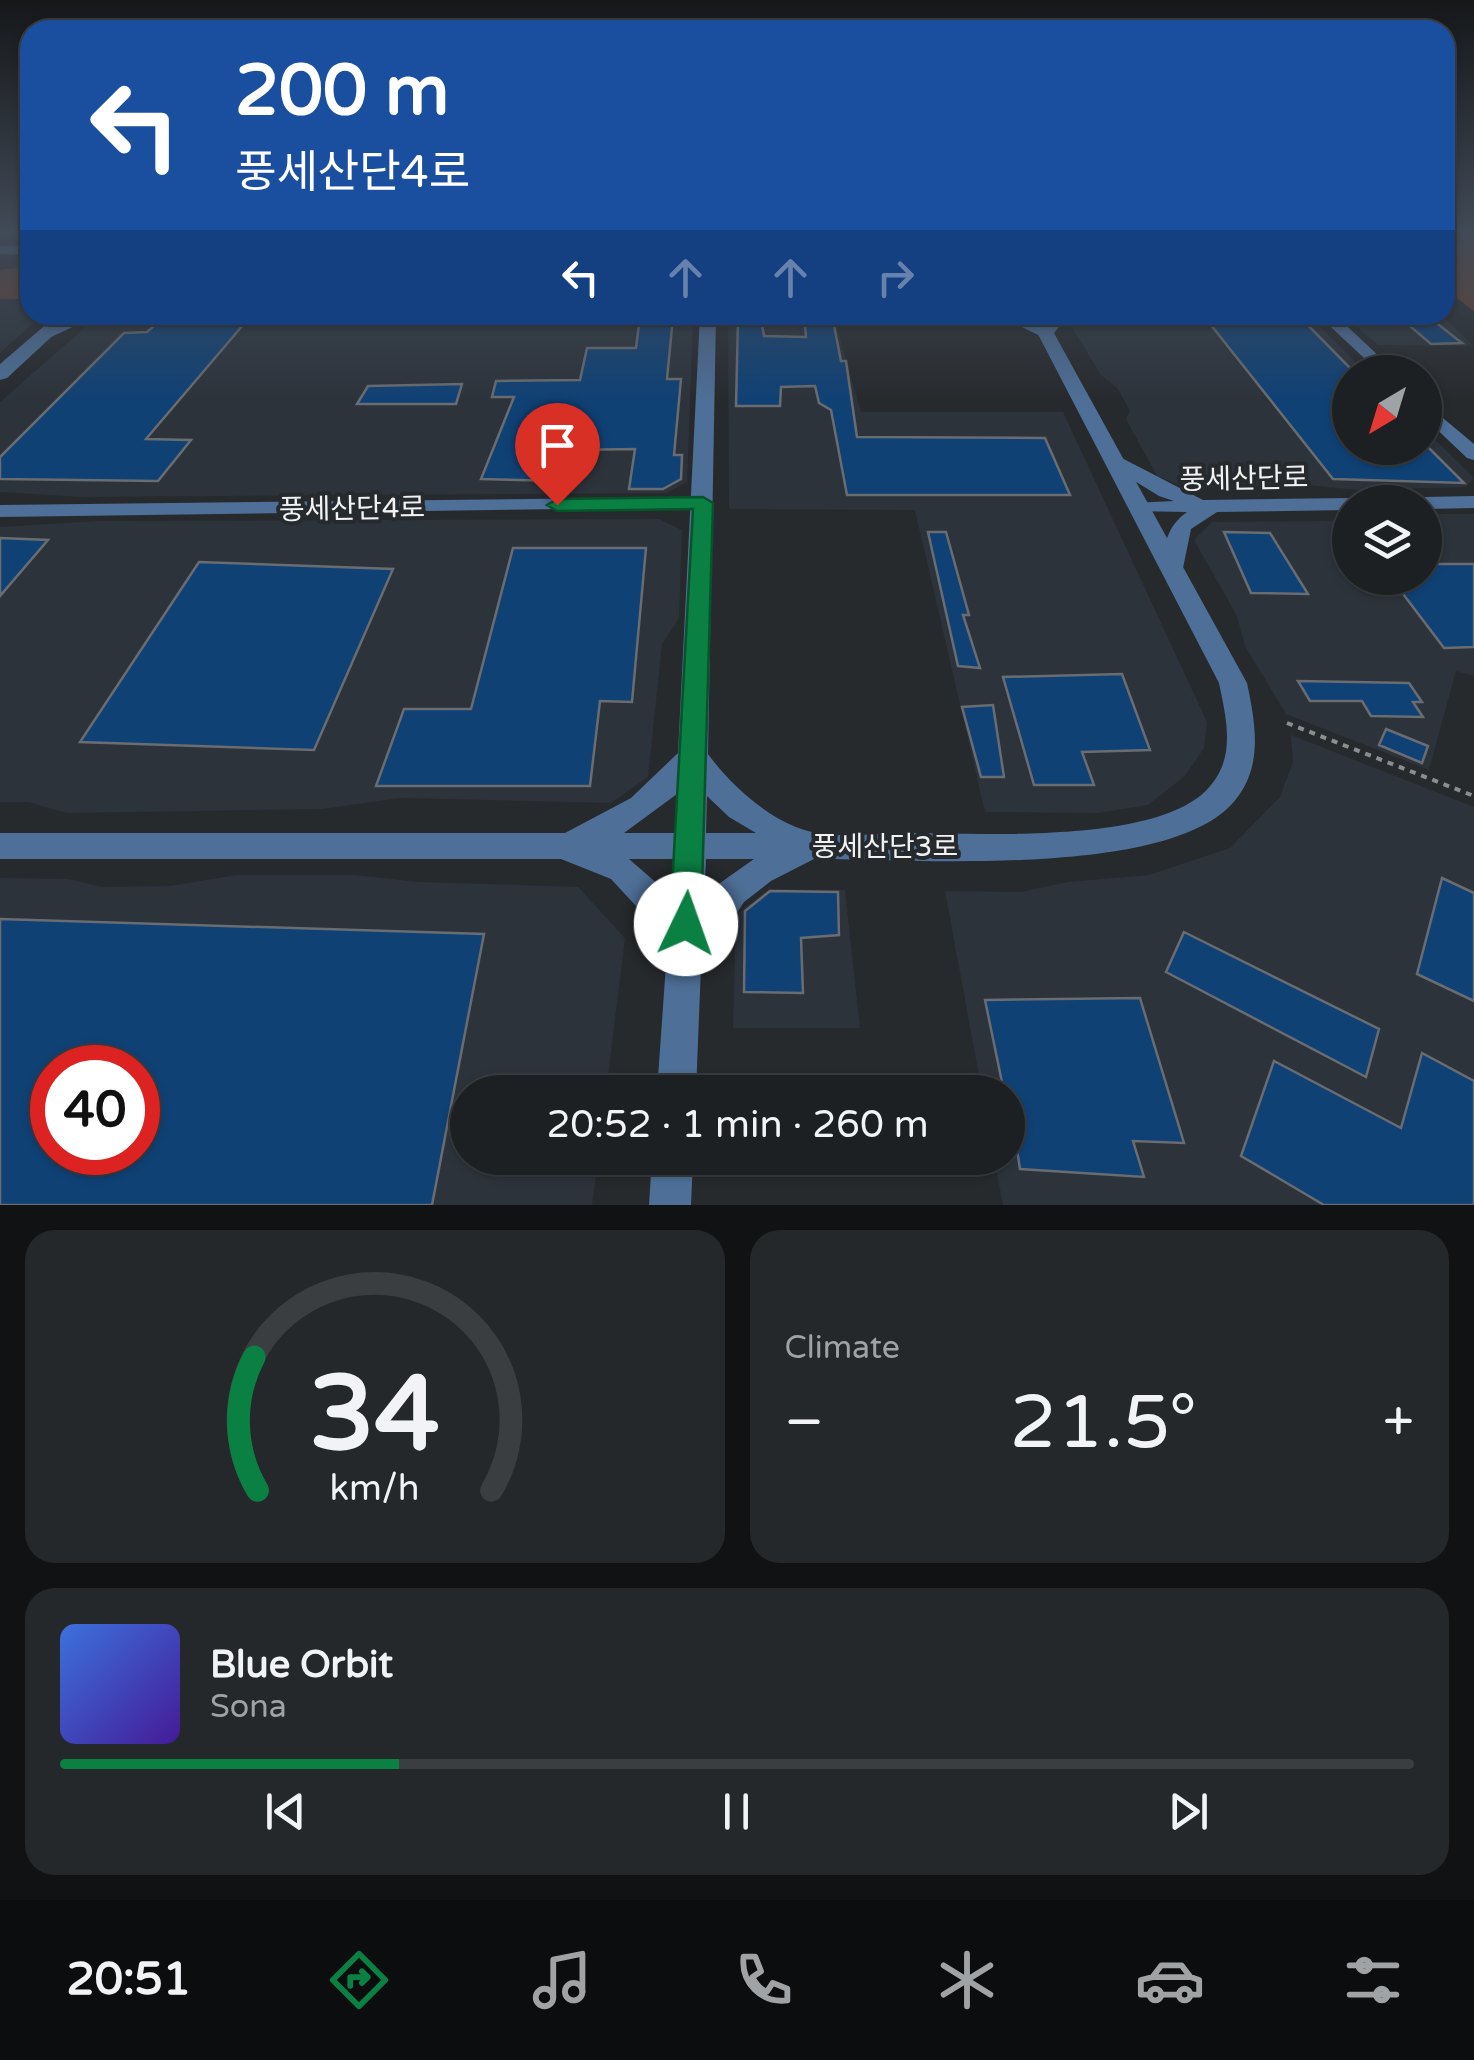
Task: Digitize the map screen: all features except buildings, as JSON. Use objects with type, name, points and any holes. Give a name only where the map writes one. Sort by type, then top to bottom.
[{"type":"street","points":[[0,374],[56,325]]},
{"type":"street","points":[[46,334],[68,325]]},
{"type":"street","points":[[678,1075],[708,325]]},
{"type":"street","name":"풍세산단3로","points":[[0,846],[1038,846],[1124,840],[1174,826],[1212,804],[1238,774],[1246,748],[1244,715],[1233,683],[1114,460],[1049,325]]},
{"type":"street","points":[[1337,325],[1370,355]]},
{"type":"street","points":[[1442,424],[1474,454]]},
{"type":"street","points":[[1114,460],[1166,492],[1226,506]]},
{"type":"street","points":[[1442,503],[1474,502]]},
{"type":"street","name":"풍세산단4로","points":[[0,512],[703,503]]},
{"type":"street","name":"풍세산단로","points":[[1139,508],[1332,504]]},
{"type":"street","points":[[1172,568],[1175,534],[1183,521],[1226,506]]},
{"type":"street","points":[[555,846],[605,830],[639,812],[693,756]]},
{"type":"street","points":[[693,756],[721,796],[746,815],[813,846]]},
{"type":"street","points":[[555,846],[622,870],[648,896],[684,964]]},
{"type":"street","points":[[684,964],[727,894],[762,868],[813,846]]},
{"type":"street","points":[[670,1205],[672,1175]]},
{"type":"path","points":[[1286,723],[1474,796]]},
{"type":"shaded area","points":[[0,289],[20,289],[20,299],[0,299]]},
{"type":"shaded area","points":[[1455,289],[1474,289],[1474,311],[1455,297]]},
{"type":"shaded area","points":[[0,299],[20,299],[20,325],[31,325],[0,353]]},
{"type":"shaded area","points":[[88,325],[693,325],[687,482],[667,493],[81,497],[0,492],[0,402]]},
{"type":"shaded area","points":[[728,325],[836,325],[861,412],[1063,412],[1207,722],[1204,748],[1185,776],[1148,805],[1097,813],[985,812],[915,510],[729,509]]},
{"type":"shaded area","points":[[1071,325],[1318,325],[1349,355],[1332,355],[1332,465],[1442,465],[1442,447],[1474,478],[1466,487],[1188,488],[1157,476],[1126,419],[1130,411],[1118,389],[1101,375]]},
{"type":"shaded area","points":[[1355,325],[1451,325],[1474,346],[1378,345]]},
{"type":"shaded area","points":[[1442,514],[1474,514],[1474,676],[1456,671],[1429,770],[1286,714],[1245,646],[1237,616],[1194,540],[1212,522],[1332,521],[1332,595],[1442,595]]},
{"type":"shaded area","points":[[659,519],[682,530],[679,618],[662,644],[648,777],[611,803],[400,798],[322,809],[67,813],[28,802],[0,802],[0,527],[97,521]]},
{"type":"shaded area","points":[[1291,735],[1474,807],[1474,1205],[1003,1205],[997,1175],[1025,1175],[1025,1075],[979,1075],[945,891],[1021,892],[1068,882],[1149,875],[1230,848],[1280,797],[1293,762]]},
{"type":"shaded area","points":[[236,875],[354,875],[419,882],[578,887],[625,938],[608,1075],[450,1075],[450,1175],[596,1175],[592,1205],[0,1205],[0,878],[68,879],[102,887],[170,886]]},
{"type":"shaded area","points":[[769,889],[845,890],[860,1028],[733,1028],[736,915]]},
{"type":"route","points":[[557,505],[703,503],[686,924]]}]
